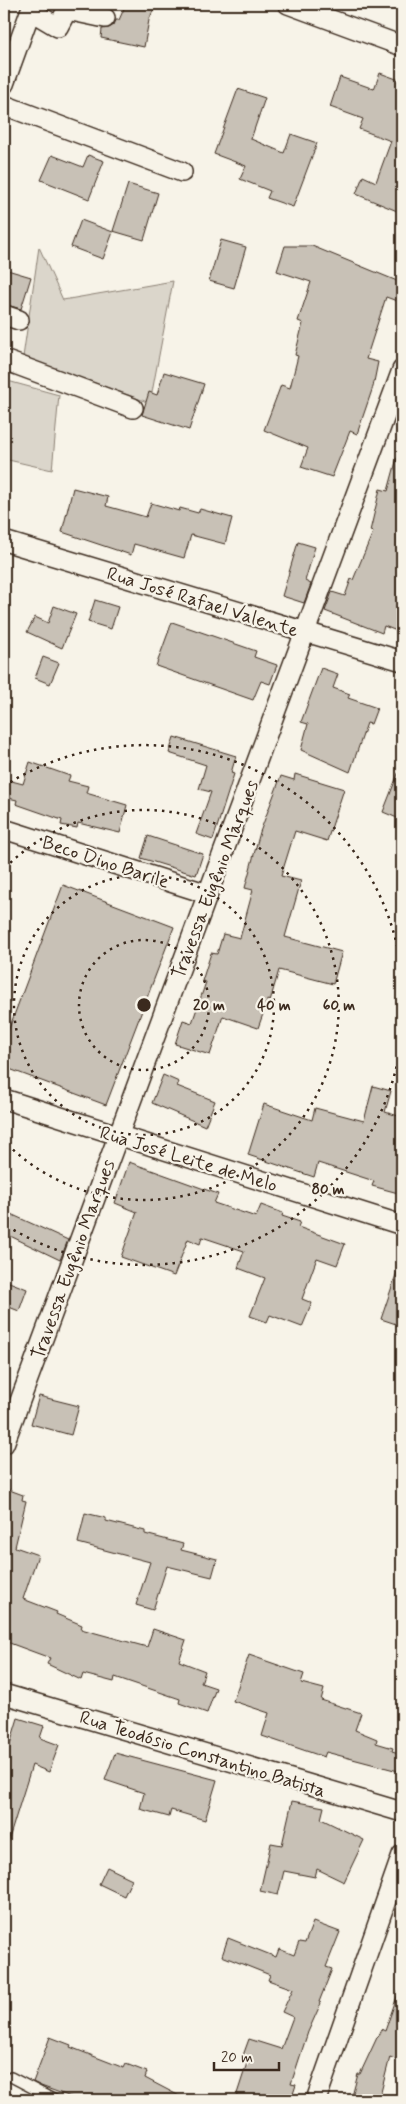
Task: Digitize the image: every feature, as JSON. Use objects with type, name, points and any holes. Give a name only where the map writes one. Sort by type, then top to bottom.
[{"type":"street","points":[[288,4],[402,46]]},
{"type":"street","points":[[4,84],[32,7],[58,27],[67,10],[105,18]]},
{"type":"street","points":[[4,105],[182,172]]},
{"type":"street","points":[[4,360],[133,408]]},
{"type":"street","name":"Travessa Eugênio Marques","points":[[4,1444],[402,370]]},
{"type":"street","name":"Rua José Rafael Valente","points":[[4,541],[402,661]]},
{"type":"street","name":"Beco Dino Barile","points":[[4,829],[208,894]]},
{"type":"street","name":"Rua José Leite de Melo","points":[[4,1099],[402,1225]]},
{"type":"street","name":"Rua Teodósio Constantino Batista","points":[[4,1694],[402,1812]]},
{"type":"street","points":[[316,2100],[402,1855]]},
{"type":"lane","points":[[11,2077],[55,2100]]},
{"type":"shaded area","points":[[39,247],[63,300],[173,281],[150,403],[23,357]]},
{"type":"shaded area","points":[[4,380],[59,395],[52,470],[4,459]]},
{"type":"building","points":[[126,4],[156,4],[149,20],[144,47],[101,38],[102,29],[109,28],[114,25],[116,20],[119,20]]},
{"type":"building","points":[[380,73],[402,81],[402,213],[356,194],[363,176],[376,182],[391,141],[359,129],[363,119],[330,107],[340,77],[374,89]]},
{"type":"building","points":[[238,89],[265,98],[251,139],[284,153],[291,134],[317,143],[293,207],[267,198],[270,191],[240,179],[246,166],[214,154]]},
{"type":"building","points":[[52,155],[83,167],[88,155],[104,161],[89,199],[41,180]]},
{"type":"building","points":[[128,184],[158,193],[144,240],[113,231]]},
{"type":"building","points":[[81,220],[113,232],[103,259],[71,247]]},
{"type":"building","points":[[221,240],[246,247],[234,288],[209,281]]},
{"type":"building","points":[[285,246],[312,246],[402,283],[402,289],[397,301],[386,297],[366,359],[378,362],[373,387],[357,434],[350,431],[332,477],[301,467],[308,448],[264,430],[281,385],[290,388],[298,356],[295,355],[303,323],[298,321],[311,282],[277,271]]},
{"type":"building","points":[[4,269],[31,277],[21,309],[4,304]]},
{"type":"building","points":[[164,372],[204,384],[189,430],[142,415],[149,392],[157,395]]},
{"type":"building","points":[[397,458],[402,459],[402,633],[384,626],[382,633],[325,611],[332,592],[345,596],[351,579],[353,580],[373,532],[370,531],[380,489],[388,491]]},
{"type":"building","points":[[73,488],[108,497],[106,506],[146,517],[151,503],[179,511],[180,508],[198,513],[200,509],[232,518],[225,544],[191,535],[184,558],[134,544],[131,555],[62,532]]},
{"type":"building","points":[[298,542],[315,547],[305,581],[311,584],[304,603],[282,596]]},
{"type":"building","points":[[95,600],[118,607],[111,629],[88,622]]},
{"type":"building","points":[[54,606],[76,614],[62,648],[27,632],[35,617],[48,623]]},
{"type":"building","points":[[172,622],[256,651],[254,657],[277,665],[270,684],[261,681],[253,700],[156,666]]},
{"type":"building","points":[[43,657],[59,663],[50,684],[35,678]]},
{"type":"building","points":[[321,668],[338,674],[333,688],[350,694],[348,698],[377,708],[371,724],[367,723],[350,772],[301,750],[308,724],[301,722]]},
{"type":"building","points":[[174,737],[236,756],[231,773],[234,774],[213,840],[196,834],[211,792],[199,789],[206,765],[169,753]]},
{"type":"building","points":[[30,762],[70,776],[68,781],[88,786],[86,793],[127,805],[120,833],[78,823],[77,828],[61,825],[62,820],[16,804],[17,800],[4,797],[4,779],[23,784]]},
{"type":"building","points":[[402,766],[402,820],[383,812]]},
{"type":"building","points":[[295,774],[344,789],[327,841],[295,831],[281,876],[301,881],[285,937],[342,952],[333,984],[279,970],[270,1001],[268,1000],[258,1028],[223,1016],[210,1055],[175,1044],[183,1020],[192,1023],[206,982],[202,981],[211,953],[217,954],[223,934],[240,938],[253,890],[245,888],[260,832],[281,776],[294,780]]},
{"type":"building","points":[[148,836],[203,854],[196,875],[141,858]]},
{"type":"building","points":[[63,885],[174,927],[106,1105],[4,1067],[4,1042]]},
{"type":"building","points":[[163,1075],[179,1082],[177,1086],[215,1101],[205,1126],[152,1103]]},
{"type":"building","points":[[373,1086],[391,1091],[385,1112],[402,1117],[402,1194],[372,1186],[374,1181],[318,1163],[314,1177],[248,1155],[264,1104],[312,1120],[315,1108],[364,1121]]},
{"type":"building","points":[[129,1162],[218,1194],[214,1203],[256,1217],[261,1205],[283,1213],[282,1216],[300,1222],[298,1227],[345,1244],[337,1265],[317,1258],[302,1299],[312,1303],[302,1327],[270,1315],[267,1322],[250,1316],[265,1278],[238,1268],[244,1251],[202,1237],[200,1244],[188,1239],[174,1276],[121,1257],[137,1212],[115,1203]]},
{"type":"building","points":[[4,1211],[68,1240],[60,1260],[4,1233]]},
{"type":"building","points":[[399,1266],[402,1266],[402,1326],[381,1319]]},
{"type":"building","points":[[4,1280],[27,1289],[19,1311],[4,1305]]},
{"type":"building","points":[[39,1396],[79,1406],[71,1435],[31,1424]]},
{"type":"building","points":[[4,1488],[23,1495],[22,1500],[26,1501],[15,1547],[38,1555],[23,1599],[57,1612],[56,1614],[82,1625],[81,1629],[147,1647],[153,1629],[186,1640],[179,1661],[205,1671],[201,1683],[216,1688],[207,1713],[179,1703],[180,1699],[115,1677],[114,1682],[83,1674],[81,1680],[47,1664],[50,1658],[4,1641]]},
{"type":"building","points":[[85,1513],[106,1518],[106,1521],[145,1531],[145,1534],[183,1544],[181,1550],[217,1559],[212,1577],[167,1566],[153,1610],[136,1605],[150,1562],[78,1543]]},
{"type":"building","points":[[249,1655],[304,1674],[301,1683],[324,1689],[321,1700],[361,1713],[355,1730],[377,1739],[376,1743],[393,1748],[392,1751],[402,1754],[402,1772],[326,1752],[324,1757],[262,1736],[269,1713],[233,1701]]},
{"type":"building","points":[[18,1718],[44,1726],[40,1738],[59,1745],[49,1772],[32,1765],[8,1842],[4,1842],[4,1764]]},
{"type":"building","points":[[115,1753],[217,1780],[205,1820],[171,1810],[169,1817],[140,1809],[144,1793],[105,1780]]},
{"type":"building","points":[[292,1801],[324,1807],[321,1819],[364,1840],[344,1882],[317,1869],[315,1877],[284,1871],[278,1895],[260,1891],[271,1843],[282,1845]]},
{"type":"building","points":[[107,1867],[132,1879],[124,1896],[99,1884]]},
{"type":"building","points":[[313,1922],[340,1932],[326,1967],[332,1969],[291,2084],[296,2085],[291,2100],[235,2100],[247,2063],[241,2061],[249,2039],[281,2049],[293,2017],[282,2012],[293,1989],[268,1980],[270,1975],[222,1956],[228,1938],[276,1957],[279,1949],[294,1955],[299,1942],[305,1943]]},
{"type":"building","points":[[400,1988],[402,1989],[402,2062],[390,2057],[379,2100],[351,2100],[358,2074],[360,2074],[381,2029],[385,2031]]},
{"type":"building","points":[[50,2037],[124,2068],[126,2064],[147,2072],[145,2078],[187,2100],[79,2100],[41,2086],[33,2082]]}]
